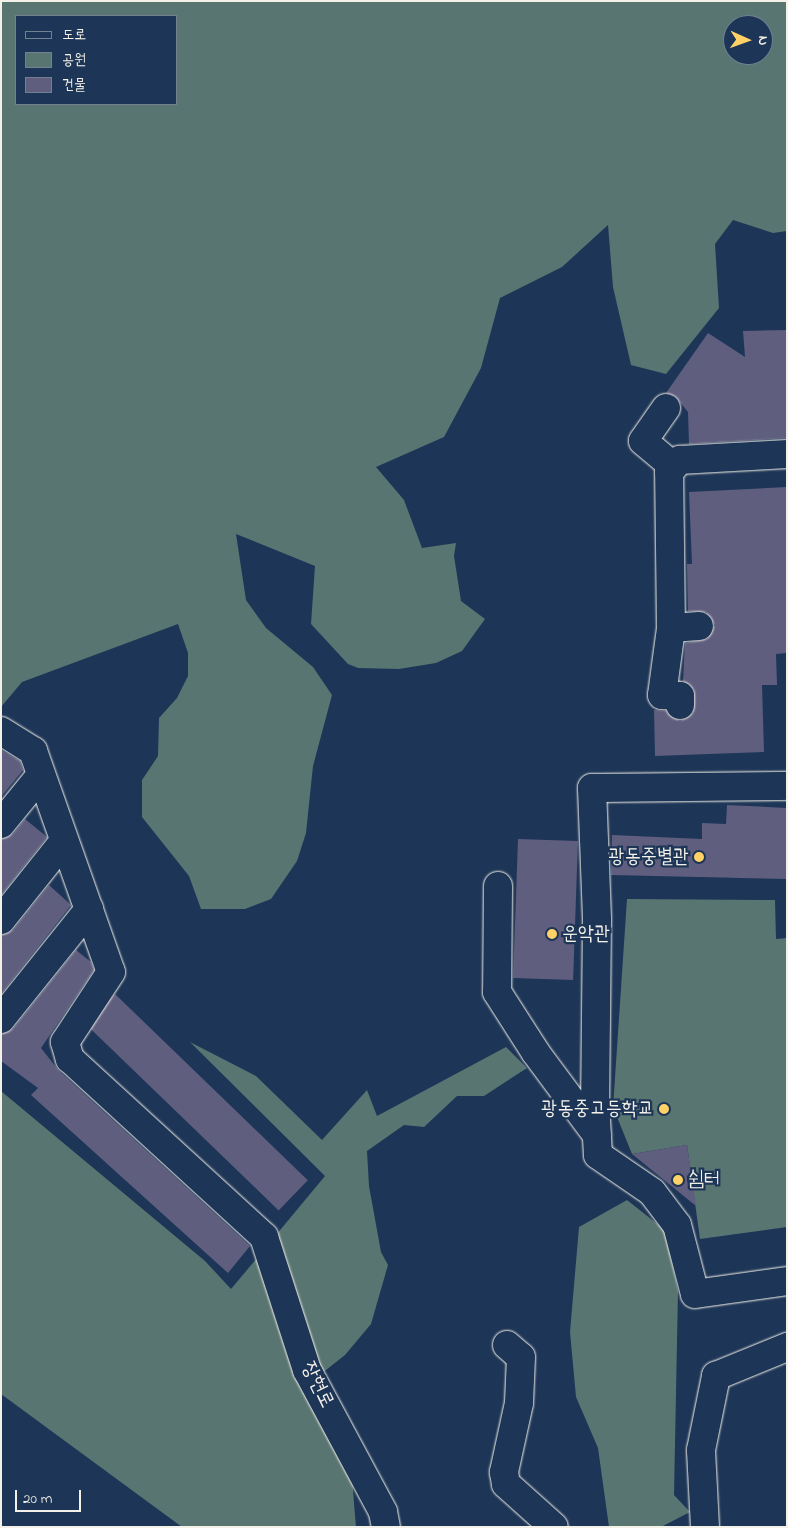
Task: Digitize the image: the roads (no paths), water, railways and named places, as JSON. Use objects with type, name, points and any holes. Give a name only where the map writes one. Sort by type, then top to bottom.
[{"type":"street","points":[[666,408],[644,441],[674,467]]},
{"type":"street","points":[[684,699],[662,695],[671,628],[667,517],[669,471],[680,460],[737,454],[787,454]]},
{"type":"street","points":[[671,628],[699,626]]},
{"type":"street","points":[[1,731],[32,751],[88,909],[1,1019]]},
{"type":"street","points":[[1,824],[41,775]]},
{"type":"street","points":[[787,786],[592,788],[597,920],[598,1154],[652,1192],[676,1225],[695,1294],[787,1280]]},
{"type":"street","points":[[1,920],[64,841]]},
{"type":"street","points":[[498,886],[497,992],[536,1053],[597,1135]]},
{"type":"street","name":"장현로","points":[[88,909],[111,972],[65,1042],[70,1059],[264,1237],[308,1370],[383,1512],[386,1527]]},
{"type":"street","points":[[507,1345],[521,1357],[518,1402],[504,1472],[506,1484],[554,1527]]},
{"type":"street","points":[[705,1526],[702,1450],[716,1376],[787,1347]]},
{"type":"place","name":"광동중별관","points":[[699,857]]},
{"type":"place","name":"운악관","points":[[552,934]]},
{"type":"place","name":"광동중고등학교","points":[[664,1109]]},
{"type":"place","name":"쉼터","points":[[678,1180]]}]
